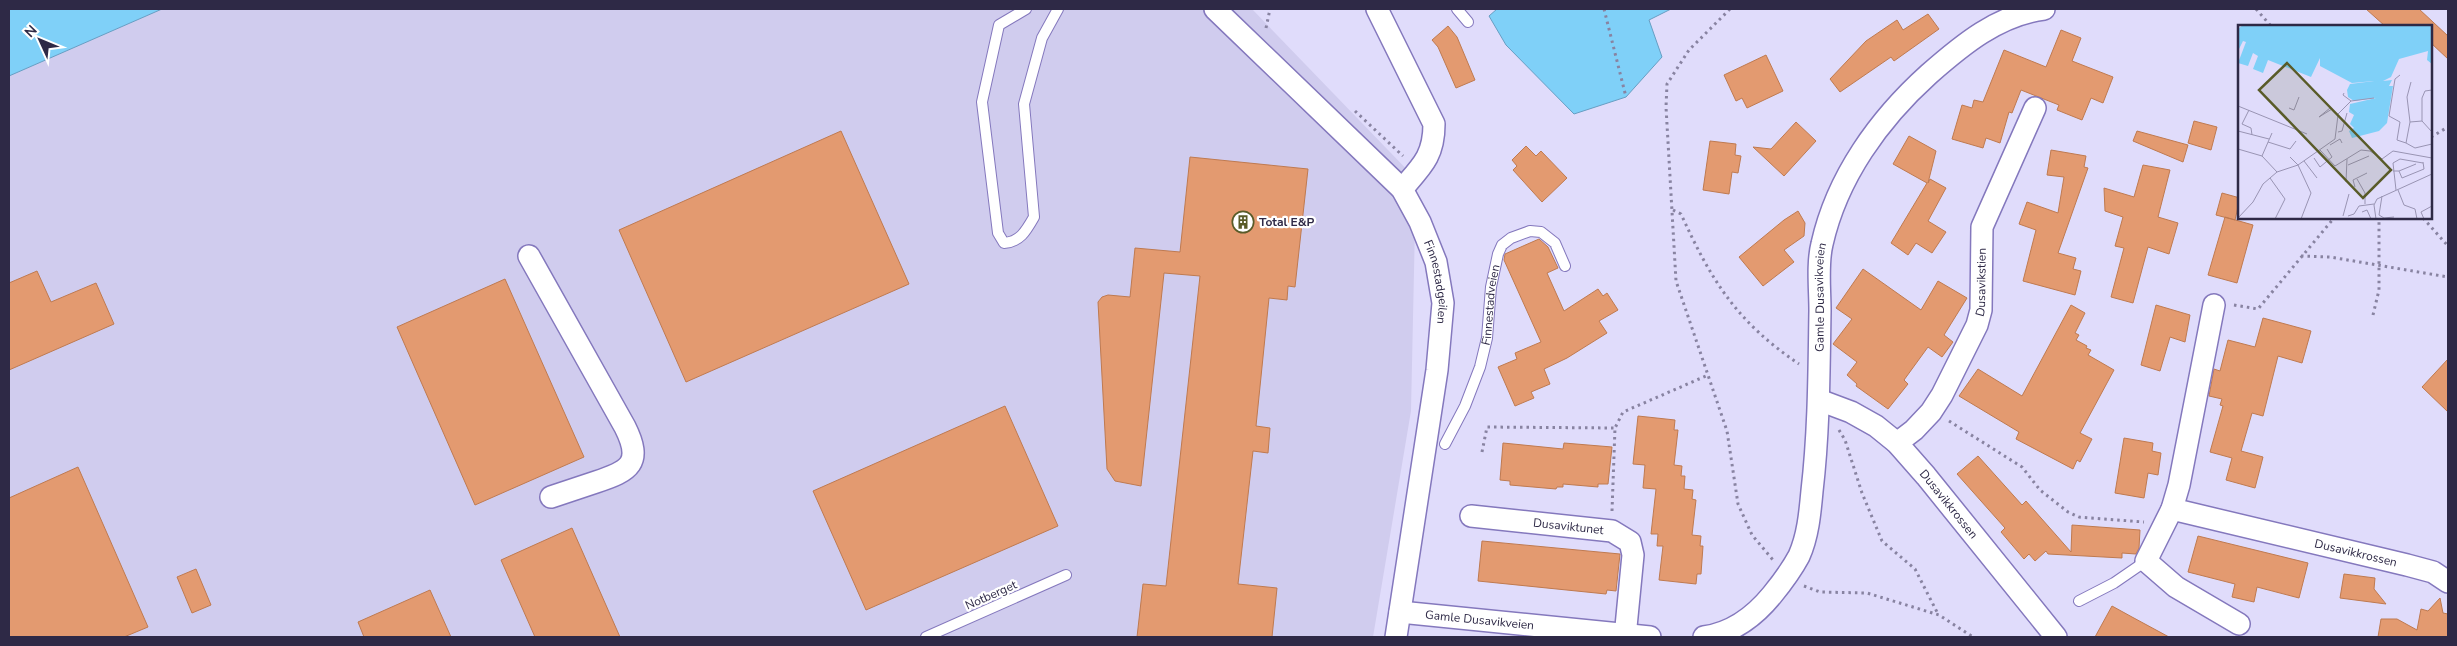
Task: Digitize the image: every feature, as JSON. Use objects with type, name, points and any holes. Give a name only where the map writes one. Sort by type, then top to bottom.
[{"type":"street","name":"Finnestadgeilen","points":[[1215,9],[1402,188],[1420,222],[1436,262],[1443,303],[1438,370],[1396,637]]},
{"type":"street","points":[[1377,9],[1434,124],[1434,143],[1430,154],[1402,188]]},
{"type":"street","name":"Gamle Dusavikveien","points":[[1704,637],[1732,629],[1748,620],[1762,608],[1798,557],[1806,536],[1816,464],[1819,400],[1821,247],[1831,208],[1877,130],[1910,93],[1968,41],[2008,19],[2044,9]]},
{"type":"street","name":"Dusavikstien","points":[[1897,443],[1914,430],[1931,412],[1942,395],[1977,325],[1981,310],[1982,227],[2035,108]]},
{"type":"street","points":[[529,256],[625,427],[633,450],[631,463],[622,474],[551,497]]},
{"type":"street","points":[[2214,305],[2208,345],[2168,516],[2146,561],[2176,588],[2239,624]]},
{"type":"street","name":"Dusavikkrossen","points":[[1819,400],[1851,412],[1876,426],[1897,443],[1926,476],[2056,637]]},
{"type":"street","name":"Dusaviktunet","points":[[1471,516],[1612,531],[1622,536],[1633,547],[1625,635]]},
{"type":"street","name":"Dusavikkrossen","points":[[2168,516],[2407,565],[2433,572],[2448,582]]},
{"type":"street","name":"Gamle Dusavikveien","points":[[1400,612],[1650,637]]},
{"type":"lane","points":[[1026,9],[998,25],[982,102],[998,233],[1004,244],[1015,242],[1026,232],[1034,218],[1024,104],[1042,38],[1058,9]]},
{"type":"lane","points":[[1458,9],[1468,22]]},
{"type":"lane","name":"Finnestadveien","points":[[1445,444],[1465,406],[1480,367],[1486,338],[1495,264],[1502,245],[1520,233],[1542,232],[1555,243],[1565,266]]},
{"type":"lane","points":[[2079,601],[2114,583],[2146,561]]},
{"type":"lane","name":"Notberget","points":[[926,637],[1066,575]]},
{"type":"path","points":[[1270,9],[1265,28],[1273,35]]},
{"type":"path","points":[[1604,9],[1626,97]]},
{"type":"path","points":[[1730,9],[1689,50],[1667,84],[1666,107],[1674,210],[1676,281],[1706,376],[1726,431],[1738,504],[1752,535],[1800,585],[1820,592],[1867,593],[1939,615],[1973,637]]},
{"type":"path","points":[[2256,9],[2270,25]]},
{"type":"path","points":[[1353,109],[1418,170]]},
{"type":"path","points":[[2432,136],[2448,127]]},
{"type":"path","points":[[1674,210],[1681,214],[1714,280],[1736,311],[1770,344],[1802,367],[1819,368]]},
{"type":"path","points":[[2214,305],[2222,303],[2258,309],[2333,219]]},
{"type":"path","points":[[2373,314],[2379,290],[2379,219]]},
{"type":"path","points":[[2424,219],[2448,246]]},
{"type":"path","points":[[2301,256],[2330,257],[2448,277]]},
{"type":"path","points":[[1612,531],[1614,428],[1623,412],[1706,376]]},
{"type":"path","points":[[1819,400],[1845,440],[1862,494],[1882,541],[1915,569],[1939,615]]},
{"type":"path","points":[[1931,412],[2022,467],[2040,490],[2068,512],[2079,517],[2168,516]]},
{"type":"path","points":[[1482,452],[1488,428],[1614,428]]},
{"type":"shaded area","points":[[162,9],[1252,9],[1416,179],[1411,411],[1373,637],[9,637],[9,76]]},
{"type":"water","points":[[9,9],[162,9],[9,76]]},
{"type":"water","points":[[1497,9],[1671,9],[1649,20],[1662,57],[1626,97],[1574,114],[1506,45],[1489,16]]},
{"type":"building","points":[[2366,9],[2419,9],[2448,36],[2448,59],[2432,44],[2432,25],[2384,25]]},
{"type":"building","points":[[1928,14],[1939,29],[1894,61],[1891,57],[1840,92],[1830,79],[1866,41],[1897,20],[1903,30]]},
{"type":"building","points":[[1448,26],[1457,37],[1475,80],[1456,88],[1438,47],[1432,40]]},
{"type":"building","points":[[2061,30],[2081,38],[2072,61],[2113,77],[2103,103],[2091,98],[2082,120],[2057,110],[2059,105],[2021,90],[2012,113],[2009,112],[2000,143],[1986,138],[1983,148],[1952,139],[1962,105],[1972,108],[1974,100],[1983,102],[2004,50],[2046,67]]},
{"type":"building","points":[[1766,55],[1783,91],[1747,108],[1742,98],[1736,101],[1724,75]]},
{"type":"building","points":[[2194,121],[2217,127],[2211,150],[2188,143]]},
{"type":"building","points":[[1796,122],[1816,141],[1784,176],[1753,147],[1771,149]]},
{"type":"building","points":[[841,131],[909,284],[686,382],[619,230]]},
{"type":"building","points":[[2137,131],[2188,145],[2183,162],[2133,141]]},
{"type":"building","points":[[1909,136],[1936,151],[1928,183],[1930,179],[1946,188],[1928,221],[1946,232],[1932,253],[1916,243],[1908,255],[1891,243],[1927,183],[1893,164]]},
{"type":"building","points":[[1710,141],[1736,144],[1735,155],[1741,156],[1738,173],[1732,172],[1729,194],[1703,190]]},
{"type":"building","points":[[1526,146],[1536,156],[1541,151],[1567,178],[1542,202],[1513,170],[1517,166],[1512,160]]},
{"type":"building","points":[[2051,150],[2086,156],[2084,167],[2088,168],[2058,253],[2076,258],[2073,269],[2081,271],[2075,295],[2023,281],[2036,230],[2019,224],[2027,202],[2058,213],[2064,177],[2047,175]]},
{"type":"building","points":[[1190,157],[1308,169],[1295,287],[1288,286],[1287,300],[1269,298],[1256,426],[1270,428],[1268,453],[1253,451],[1238,584],[1277,588],[1272,637],[1137,637],[1143,584],[1166,586],[1200,276],[1164,273],[1141,486],[1115,481],[1107,469],[1098,302],[1102,297],[1108,295],[1130,297],[1135,248],[1180,252]]},
{"type":"building","points":[[2143,165],[2170,170],[2158,217],[2178,223],[2169,254],[2148,247],[2133,303],[2111,297],[2124,248],[2115,246],[2123,217],[2105,211],[2104,188],[2134,197]]},
{"type":"building","points":[[2222,193],[2238,197],[2235,220],[2216,215]]},
{"type":"building","points":[[1798,211],[1805,223],[1804,236],[1784,250],[1794,262],[1763,286],[1739,257],[1784,220]]},
{"type":"building","points":[[2225,217],[2253,225],[2237,283],[2208,275]]},
{"type":"building","points":[[1539,239],[1548,247],[1558,268],[1547,273],[1564,311],[1598,289],[1603,296],[1607,293],[1618,310],[1599,321],[1607,333],[1567,358],[1544,369],[1550,384],[1531,392],[1534,398],[1515,406],[1498,367],[1517,359],[1515,353],[1541,342],[1504,260],[1505,254]]},
{"type":"building","points":[[1863,269],[1921,310],[1938,281],[1967,298],[1944,335],[1953,342],[1942,357],[1928,347],[1904,380],[1908,384],[1888,409],[1856,386],[1857,384],[1847,375],[1857,362],[1833,344],[1852,319],[1836,308]]},
{"type":"building","points":[[37,271],[51,302],[96,283],[114,324],[9,370],[9,283]]},
{"type":"building","points":[[505,279],[584,457],[475,505],[397,327]]},
{"type":"building","points":[[2071,305],[2085,313],[2075,333],[2079,335],[2076,340],[2091,350],[2088,355],[2114,370],[2080,433],[2092,439],[2080,462],[2077,460],[2073,469],[2016,439],[2019,432],[1959,396],[1978,369],[2022,396]]},
{"type":"building","points":[[2156,305],[2190,315],[2185,342],[2170,337],[2160,371],[2141,365]]},
{"type":"building","points":[[2263,318],[2311,331],[2302,363],[2278,356],[2263,416],[2252,413],[2241,451],[2263,457],[2255,488],[2226,480],[2232,458],[2210,452],[2223,406],[2220,405],[2222,399],[2209,396],[2214,369],[2220,371],[2228,340],[2255,347]]},
{"type":"building","points":[[2448,359],[2448,412],[2422,387]]},
{"type":"building","points":[[1005,406],[1058,526],[866,610],[813,491]]},
{"type":"building","points":[[1638,416],[1675,420],[1674,430],[1678,430],[1674,465],[1682,466],[1681,476],[1685,476],[1684,489],[1693,490],[1692,499],[1696,500],[1692,535],[1701,536],[1700,546],[1703,546],[1701,574],[1697,574],[1696,584],[1659,580],[1663,546],[1657,546],[1658,534],[1651,534],[1656,489],[1643,488],[1645,465],[1633,464]]},
{"type":"building","points":[[2124,438],[2153,443],[2152,451],[2161,453],[2158,475],[2148,473],[2144,498],[2115,493]]},
{"type":"building","points":[[1503,443],[1563,449],[1564,443],[1612,447],[1608,484],[1598,484],[1598,487],[1563,484],[1563,487],[1557,487],[1556,489],[1510,485],[1510,481],[1500,480]]},
{"type":"building","points":[[1978,456],[2022,505],[2026,501],[2071,552],[2072,525],[2140,530],[2139,548],[2136,554],[2122,553],[2122,558],[2048,554],[2046,551],[2035,561],[2029,554],[2024,559],[2001,532],[2005,528],[1957,474]]},
{"type":"building","points":[[78,467],[148,627],[124,637],[9,637],[9,498]]},
{"type":"building","points":[[572,528],[620,637],[535,637],[501,560]]},
{"type":"building","points":[[2198,536],[2308,563],[2299,598],[2257,587],[2254,602],[2232,597],[2235,584],[2188,572]]},
{"type":"building","points":[[1482,541],[1620,554],[1616,591],[1607,590],[1606,594],[1478,581]]},
{"type":"building","points":[[196,569],[211,605],[192,613],[177,577]]},
{"type":"building","points":[[2344,574],[2375,578],[2374,589],[2386,604],[2340,598]]},
{"type":"building","points":[[430,590],[451,637],[364,637],[358,622]]},
{"type":"building","points":[[2440,598],[2443,613],[2448,614],[2448,637],[2378,637],[2381,619],[2397,619],[2417,630],[2421,609],[2428,611]]},
{"type":"building","points":[[2112,606],[2132,617],[2169,637],[2095,637]]},
{"type":"place","name":"Total E&P","points":[[1243,222]]}]
